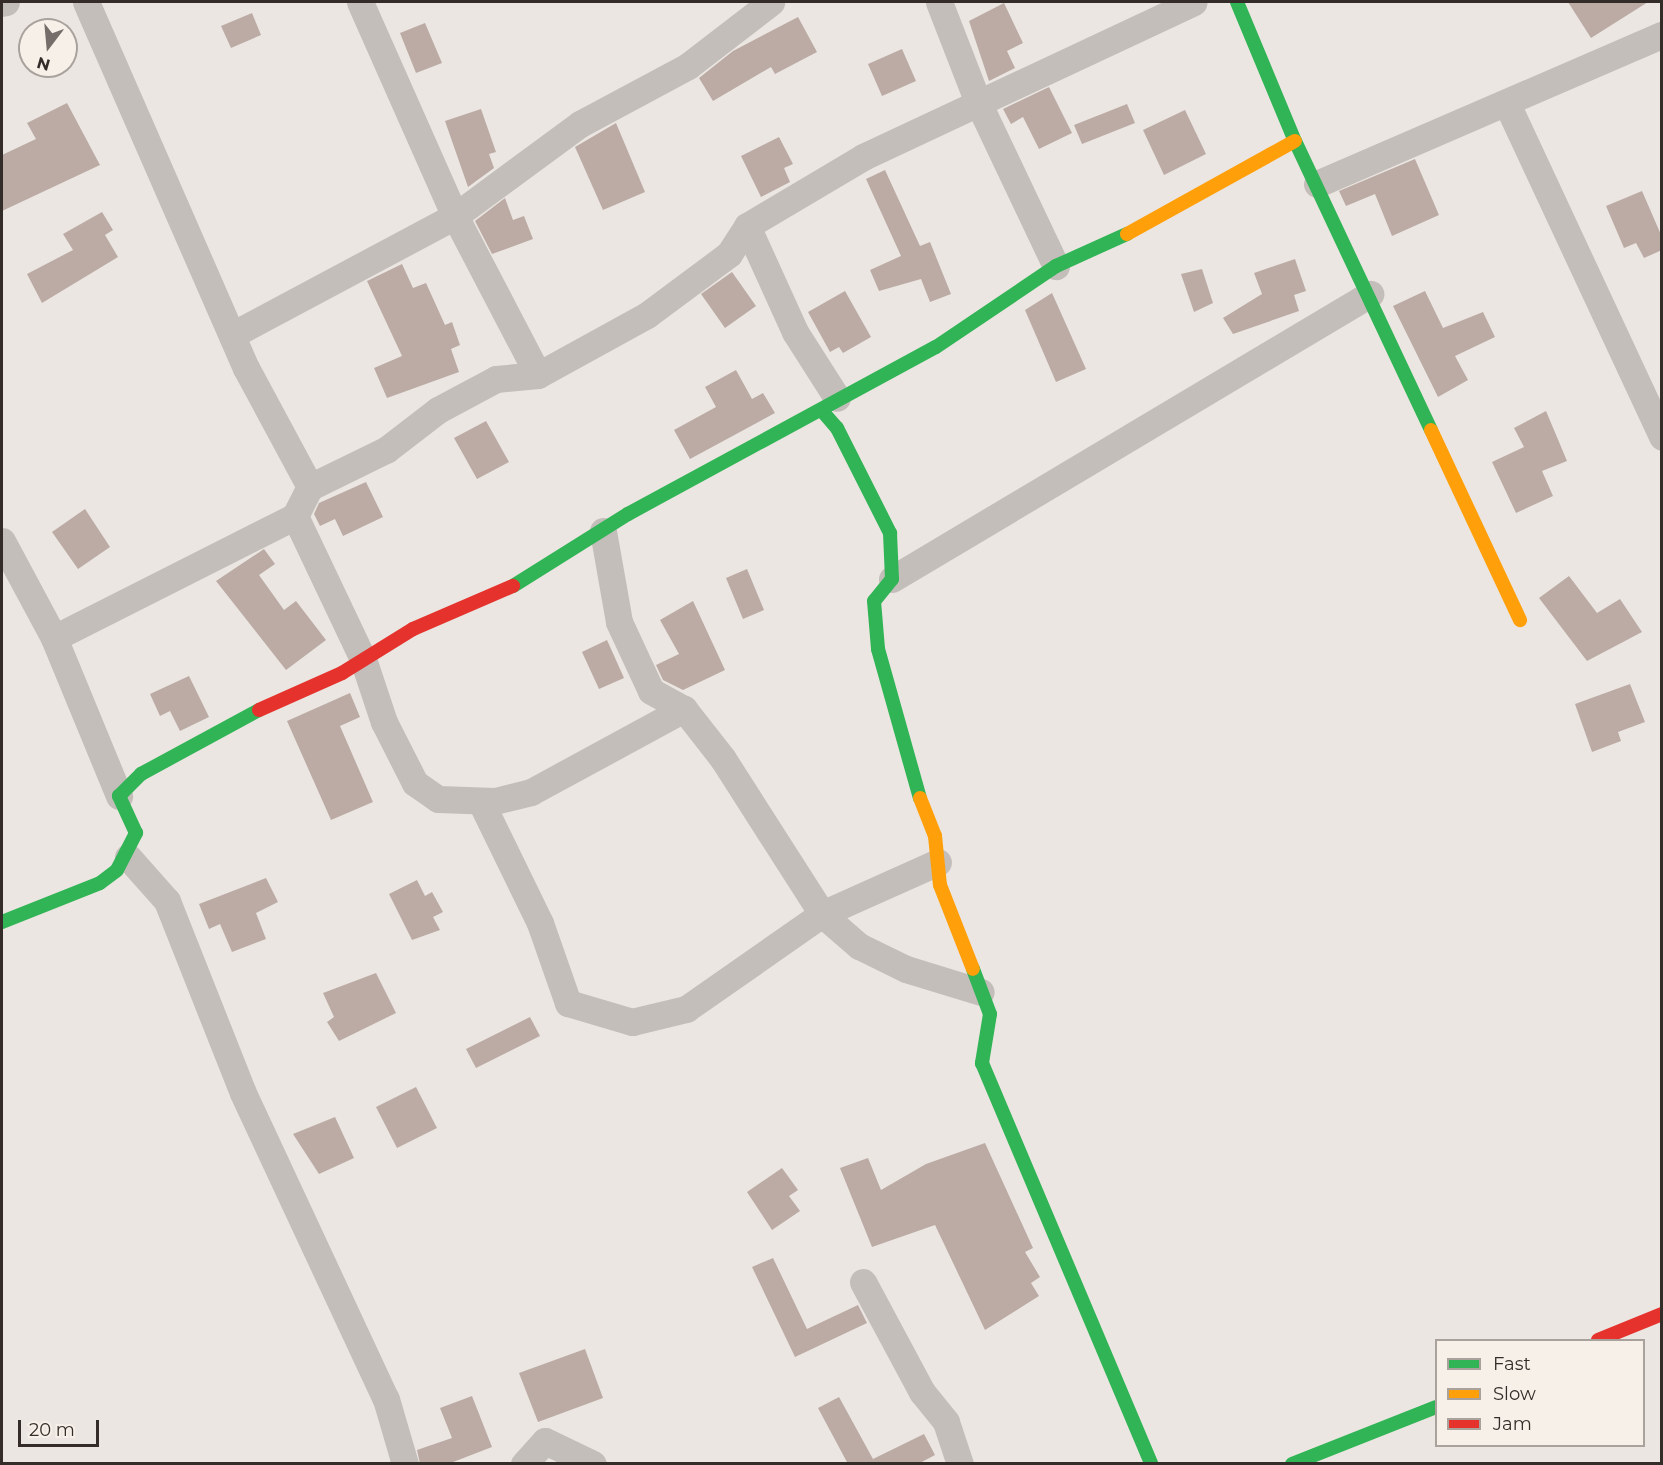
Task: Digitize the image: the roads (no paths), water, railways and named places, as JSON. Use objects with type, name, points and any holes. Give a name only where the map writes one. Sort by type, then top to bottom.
[{"type":"street","points":[[2,3],[6,2]]},
{"type":"street","points":[[86,2],[232,334],[310,487]]},
{"type":"street","points":[[360,2],[454,216],[538,375]]},
{"type":"street","points":[[232,334],[454,216],[580,124],[688,66],[771,2]]},
{"type":"street","points":[[939,2],[977,100],[1056,266]]},
{"type":"street","points":[[54,638],[295,516],[310,487],[386,450],[438,410],[496,379],[538,375],[676,295],[729,254],[747,226],[863,157],[977,100],[1194,2]]},
{"type":"street","points":[[1237,2],[1295,141],[1370,294],[1520,620]]},
{"type":"street","points":[[1317,184],[1508,106],[1662,35]]},
{"type":"street","points":[[1508,106],[1662,437]]},
{"type":"street","points":[[119,796],[141,774],[363,659],[412,629],[529,579],[603,531],[936,347],[1056,266],[1142,227],[1295,141]]},
{"type":"street","points":[[747,226],[830,405],[837,428],[890,533],[892,579]]},
{"type":"street","points":[[1151,1464],[990,1087],[982,1063],[990,1014],[940,885],[935,836],[909,771],[878,649],[874,602],[892,579],[1370,294]]},
{"type":"street","points":[[295,516],[363,659],[384,722],[415,783],[438,798],[481,802],[531,792],[684,709]]},
{"type":"street","points":[[603,531],[619,622],[651,692],[684,709],[822,914],[858,946],[906,969],[981,992]]},
{"type":"street","points":[[2,922],[100,884],[128,856],[136,833],[54,638],[3,550]]},
{"type":"street","points":[[481,802],[540,923],[568,1003],[632,1022],[686,1009],[822,914],[938,862]]},
{"type":"street","points":[[128,856],[167,901],[243,1093],[386,1399],[405,1464]]},
{"type":"street","points":[[863,1282],[922,1392],[946,1422],[960,1464]]},
{"type":"street","points":[[1603,1339],[1662,1314]]},
{"type":"street","points":[[1292,1464],[1435,1408]]},
{"type":"street","points":[[524,1464],[545,1441],[593,1464]]}]
